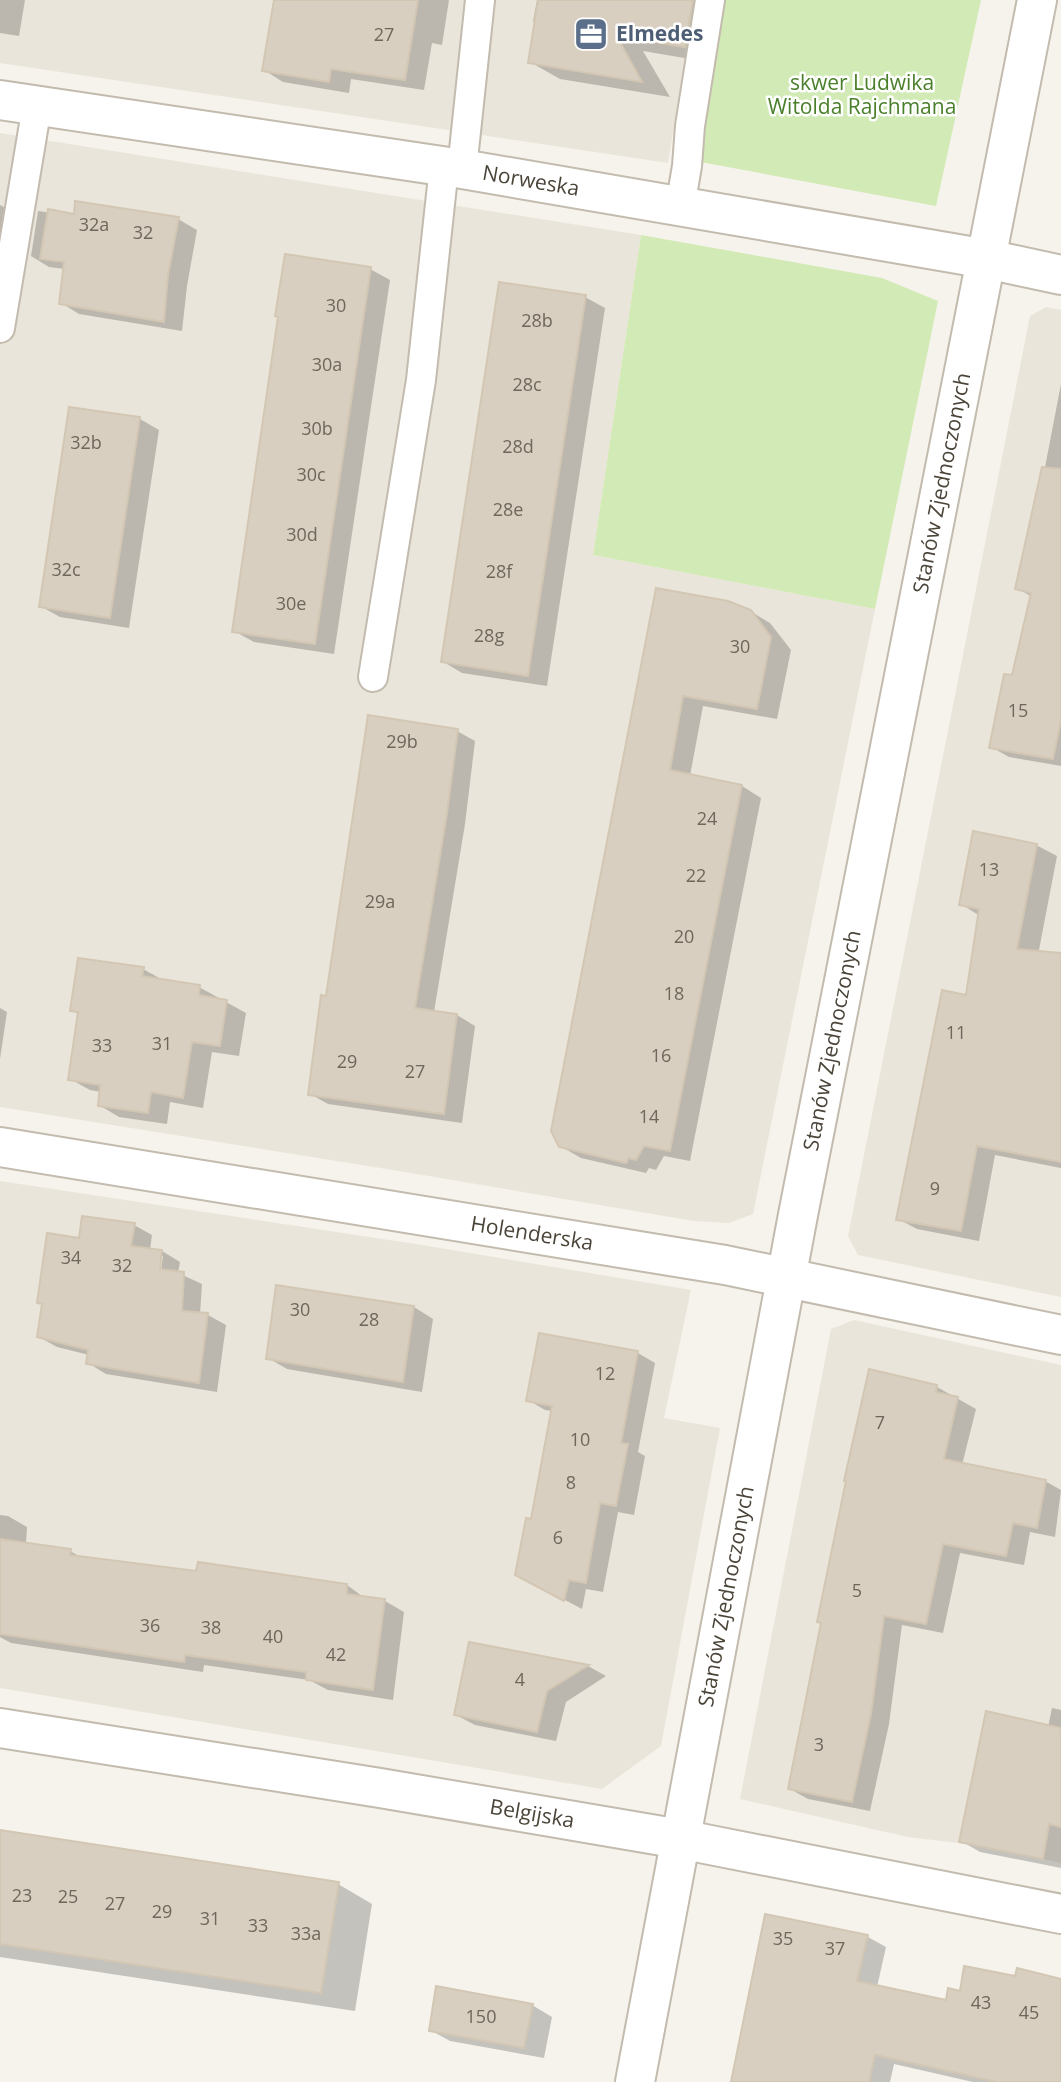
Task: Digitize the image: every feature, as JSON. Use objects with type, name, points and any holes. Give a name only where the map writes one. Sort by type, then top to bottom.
[{"type":"street","name":"Stanów Zjednoczonych","points":[[635,2082],[786,1277],[1037,0]]},
{"type":"street","name":"Norweska","points":[[0,100],[453,168],[987,259],[1061,275]]},
{"type":"street","name":"Holenderska","points":[[0,1147],[698,1261],[1061,1335]]},
{"type":"street","name":"Belgijska","points":[[0,1728],[680,1839],[1061,1914]]},
{"type":"lane","points":[[373,677],[480,0]]},
{"type":"lane","points":[[680,207],[710,0]]},
{"type":"lane","points":[[0,328],[37,106]]},
{"type":"shaded area","points":[[0,0],[695,0],[668,163],[0,63]]},
{"type":"shaded area","points":[[0,133],[641,235],[593,555],[875,609],[753,1214],[729,1223],[694,1221],[0,1107]]},
{"type":"shaded area","points":[[1046,307],[1061,310],[1061,1297],[858,1255],[848,1236],[1030,316]]},
{"type":"shaded area","points":[[0,1181],[422,1245],[691,1290],[664,1418],[720,1428],[661,1746],[602,1789],[0,1688]]},
{"type":"shaded area","points":[[854,1320],[1061,1365],[1061,1863],[991,1847],[908,1837],[740,1799],[831,1329]]},
{"type":"green space","name":"skwer Ludwika Witolda Rajchmana","points":[[701,0],[981,0],[936,206],[674,157]]},
{"type":"green space","points":[[641,235],[882,278],[938,301],[875,609],[593,555]]},
{"type":"building","points":[[274,0],[418,0],[405,80],[331,69],[329,82],[262,71]]},
{"type":"building","points":[[538,0],[693,0],[685,47],[616,35],[642,82],[528,63]]},
{"type":"building","points":[[75,201],[179,217],[168,275],[164,322],[59,304],[64,262],[40,259],[48,209],[74,214]]},
{"type":"building","points":[[285,254],[371,267],[315,644],[232,632]]},
{"type":"building","points":[[499,282],[586,295],[528,676],[441,662]]},
{"type":"building","points":[[69,407],[140,417],[110,618],[39,607]]},
{"type":"building","points":[[1042,467],[1061,469],[1061,720],[1053,759],[989,748],[1004,674],[1012,675],[1031,593],[1015,589]]},
{"type":"building","points":[[656,588],[728,601],[751,610],[771,637],[757,709],[683,696],[670,770],[742,785],[670,1151],[644,1146],[636,1160],[629,1158],[626,1163],[559,1147],[551,1131]]},
{"type":"building","points":[[368,715],[458,729],[415,1008],[457,1014],[444,1114],[308,1095],[321,995],[326,996]]},
{"type":"building","points":[[973,831],[1037,844],[1017,949],[1061,953],[1061,1162],[977,1146],[961,1231],[896,1220],[942,990],[966,995],[979,909],[959,905]]},
{"type":"building","points":[[78,958],[144,967],[142,976],[200,985],[199,995],[227,1000],[220,1046],[192,1042],[183,1098],[151,1092],[148,1113],[98,1106],[100,1085],[68,1080],[78,1012],[70,1011]]},
{"type":"building","points":[[82,1216],[135,1223],[131,1246],[162,1250],[160,1269],[184,1272],[182,1311],[208,1313],[199,1383],[86,1364],[88,1350],[37,1337],[42,1304],[37,1303],[47,1233],[79,1238]]},
{"type":"building","points":[[276,1285],[414,1306],[403,1382],[266,1359]]},
{"type":"building","points":[[539,1333],[638,1351],[621,1443],[628,1444],[616,1506],[600,1503],[586,1583],[569,1580],[564,1601],[515,1575],[526,1518],[531,1519],[552,1406],[526,1401]]},
{"type":"building","points":[[869,1369],[937,1385],[936,1392],[958,1397],[944,1459],[1046,1480],[1037,1528],[1013,1523],[1006,1556],[943,1544],[926,1624],[884,1616],[871,1714],[852,1802],[788,1789],[821,1623],[817,1622],[844,1481]]},
{"type":"building","points":[[0,1539],[71,1549],[70,1555],[196,1571],[198,1562],[347,1584],[347,1594],[385,1599],[373,1690],[306,1680],[306,1672],[185,1655],[184,1662],[0,1634]]},
{"type":"building","points":[[469,1642],[589,1665],[547,1691],[537,1732],[454,1715]]},
{"type":"building","points":[[986,1711],[1061,1728],[1061,1827],[1049,1824],[1043,1859],[959,1842]]},
{"type":"building","points":[[0,1830],[339,1882],[321,1993],[0,1944]]},
{"type":"building","points":[[765,1914],[868,1935],[857,1981],[946,2000],[948,1988],[960,1991],[964,1966],[1015,1976],[1017,1968],[1061,1979],[1061,2082],[997,2082],[875,2055],[869,2082],[731,2082]]},
{"type":"building","points":[[436,1986],[533,2004],[524,2048],[429,2031]]},
{"type":"place","name":"Elmedes","points":[[591,34]]}]
